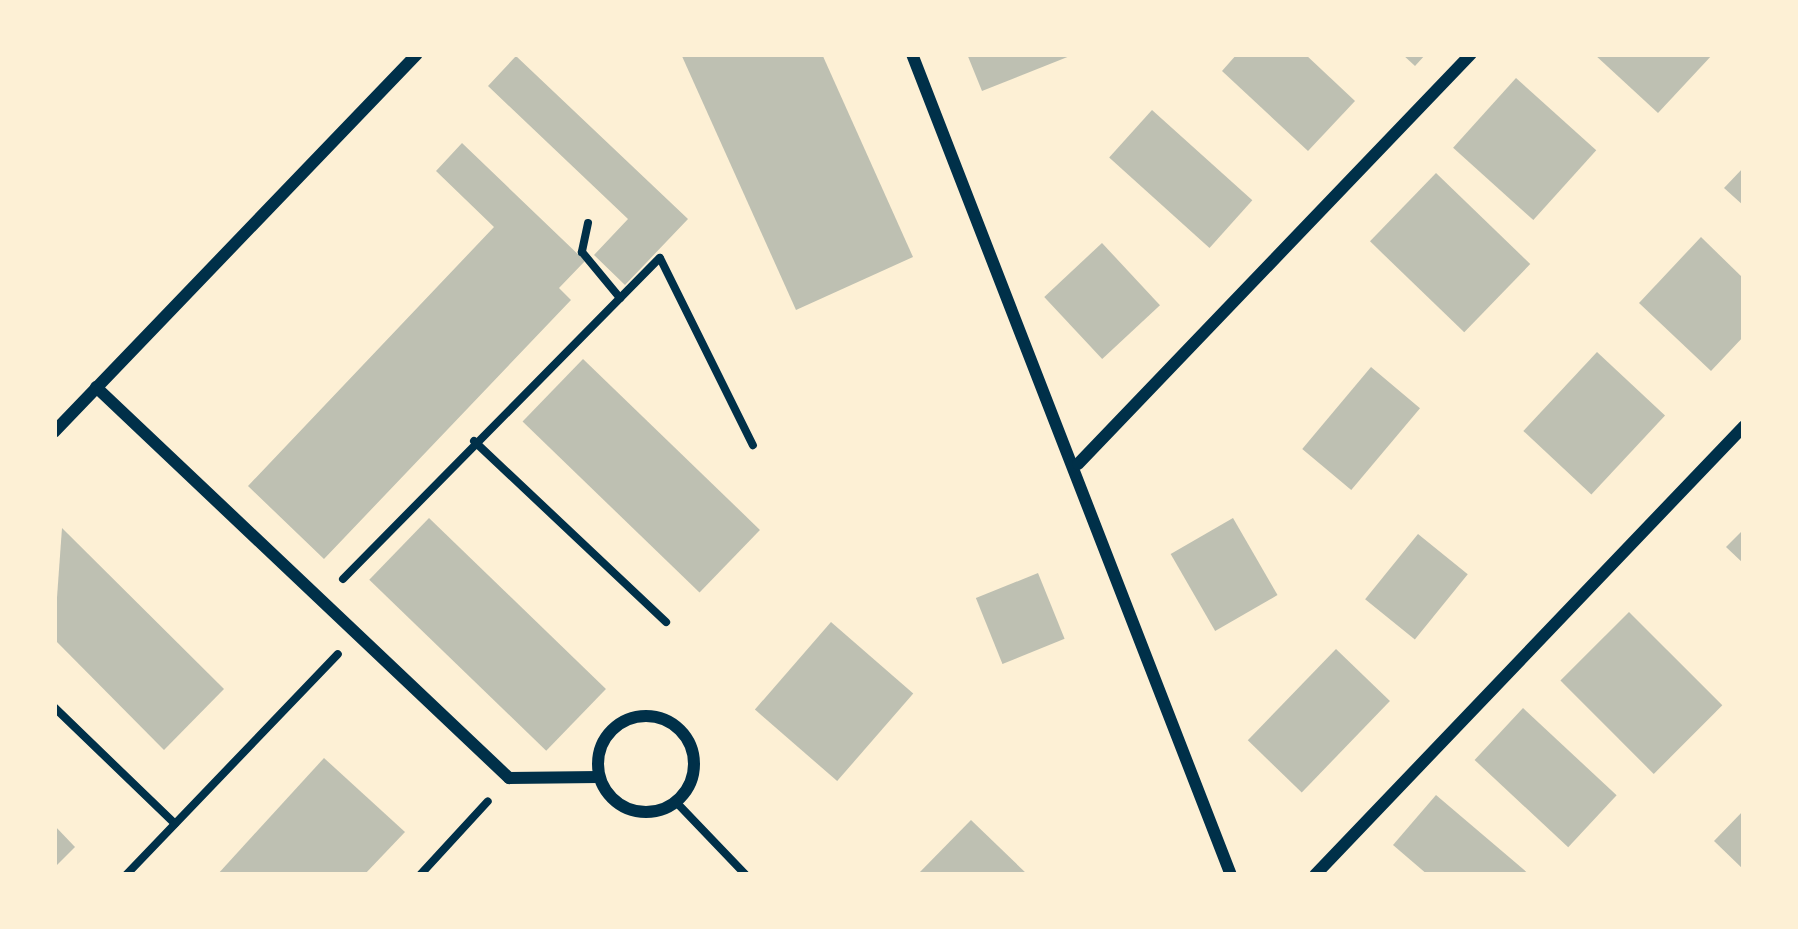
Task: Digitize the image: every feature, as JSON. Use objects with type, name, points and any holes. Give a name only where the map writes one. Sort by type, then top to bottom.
[{"type":"street","points":[[54,432],[417,54]]},
{"type":"street","points":[[912,54],[1078,464],[1231,875]]},
{"type":"street","points":[[1078,464],[1471,54]]},
{"type":"street","points":[[97,387],[509,778],[599,777],[631,810],[676,802],[695,760],[670,721],[638,716],[610,731],[599,777]]},
{"type":"street","points":[[1315,875],[1744,426]]},
{"type":"path","points":[[588,223],[582,252],[620,298]]},
{"type":"path","points":[[322,602],[474,441],[660,258],[753,445]]},
{"type":"path","points":[[474,441],[666,622]]},
{"type":"path","points":[[126,875],[355,635]]},
{"type":"path","points":[[54,707],[175,824]]},
{"type":"path","points":[[420,875],[509,778]]},
{"type":"path","points":[[676,802],[746,875]]},
{"type":"building","points":[[681,54],[822,54],[913,257],[796,310]]},
{"type":"building","points":[[967,54],[1075,54],[982,91]]},
{"type":"building","points":[[1237,54],[1305,54],[1355,101],[1308,151],[1222,71]]},
{"type":"building","points":[[1402,54],[1426,54],[1415,66]]},
{"type":"building","points":[[1594,54],[1713,54],[1658,113]]},
{"type":"building","points":[[516,56],[688,219],[625,285],[594,255],[628,219],[488,86]]},
{"type":"building","points":[[1516,78],[1596,150],[1533,220],[1453,148]]},
{"type":"building","points":[[1152,110],[1252,200],[1210,248],[1109,158]]},
{"type":"building","points":[[462,143],[585,261],[559,288],[571,300],[324,559],[248,486],[494,227],[436,171]]},
{"type":"building","points":[[1744,167],[1744,206],[1724,188]]},
{"type":"building","points":[[1436,173],[1530,264],[1464,332],[1370,241]]},
{"type":"building","points":[[1701,237],[1744,279],[1744,336],[1711,371],[1639,303]]},
{"type":"building","points":[[1102,243],[1160,305],[1102,359],[1044,297]]},
{"type":"building","points":[[1597,352],[1665,415],[1591,494],[1523,431]]},
{"type":"building","points":[[583,359],[760,530],[700,592],[523,422]]},
{"type":"building","points":[[1371,367],[1420,408],[1351,490],[1302,449]]},
{"type":"building","points":[[429,518],[606,689],[546,751],[369,580]]},
{"type":"building","points":[[1233,518],[1278,595],[1215,631],[1171,554]]},
{"type":"building","points":[[62,528],[224,689],[164,750],[54,639]]},
{"type":"building","points":[[1744,529],[1744,564],[1726,547]]},
{"type":"building","points":[[1418,534],[1468,574],[1415,640],[1365,599]]},
{"type":"building","points":[[1038,573],[1065,639],[1002,664],[976,598]]},
{"type":"building","points":[[1629,612],[1722,705],[1654,774],[1560,681]]},
{"type":"building","points":[[831,622],[913,694],[837,781],[755,710]]},
{"type":"building","points":[[1336,649],[1390,701],[1302,792],[1248,740]]},
{"type":"building","points":[[1523,708],[1617,795],[1568,847],[1475,760]]},
{"type":"building","points":[[324,758],[405,832],[364,875],[217,875]]},
{"type":"building","points":[[1436,795],[1530,875],[1428,875],[1393,845]]},
{"type":"building","points":[[1744,810],[1744,870],[1714,841]]},
{"type":"building","points":[[971,820],[1028,875],[917,875]]},
{"type":"building","points":[[54,825],[75,847],[54,868]]}]
